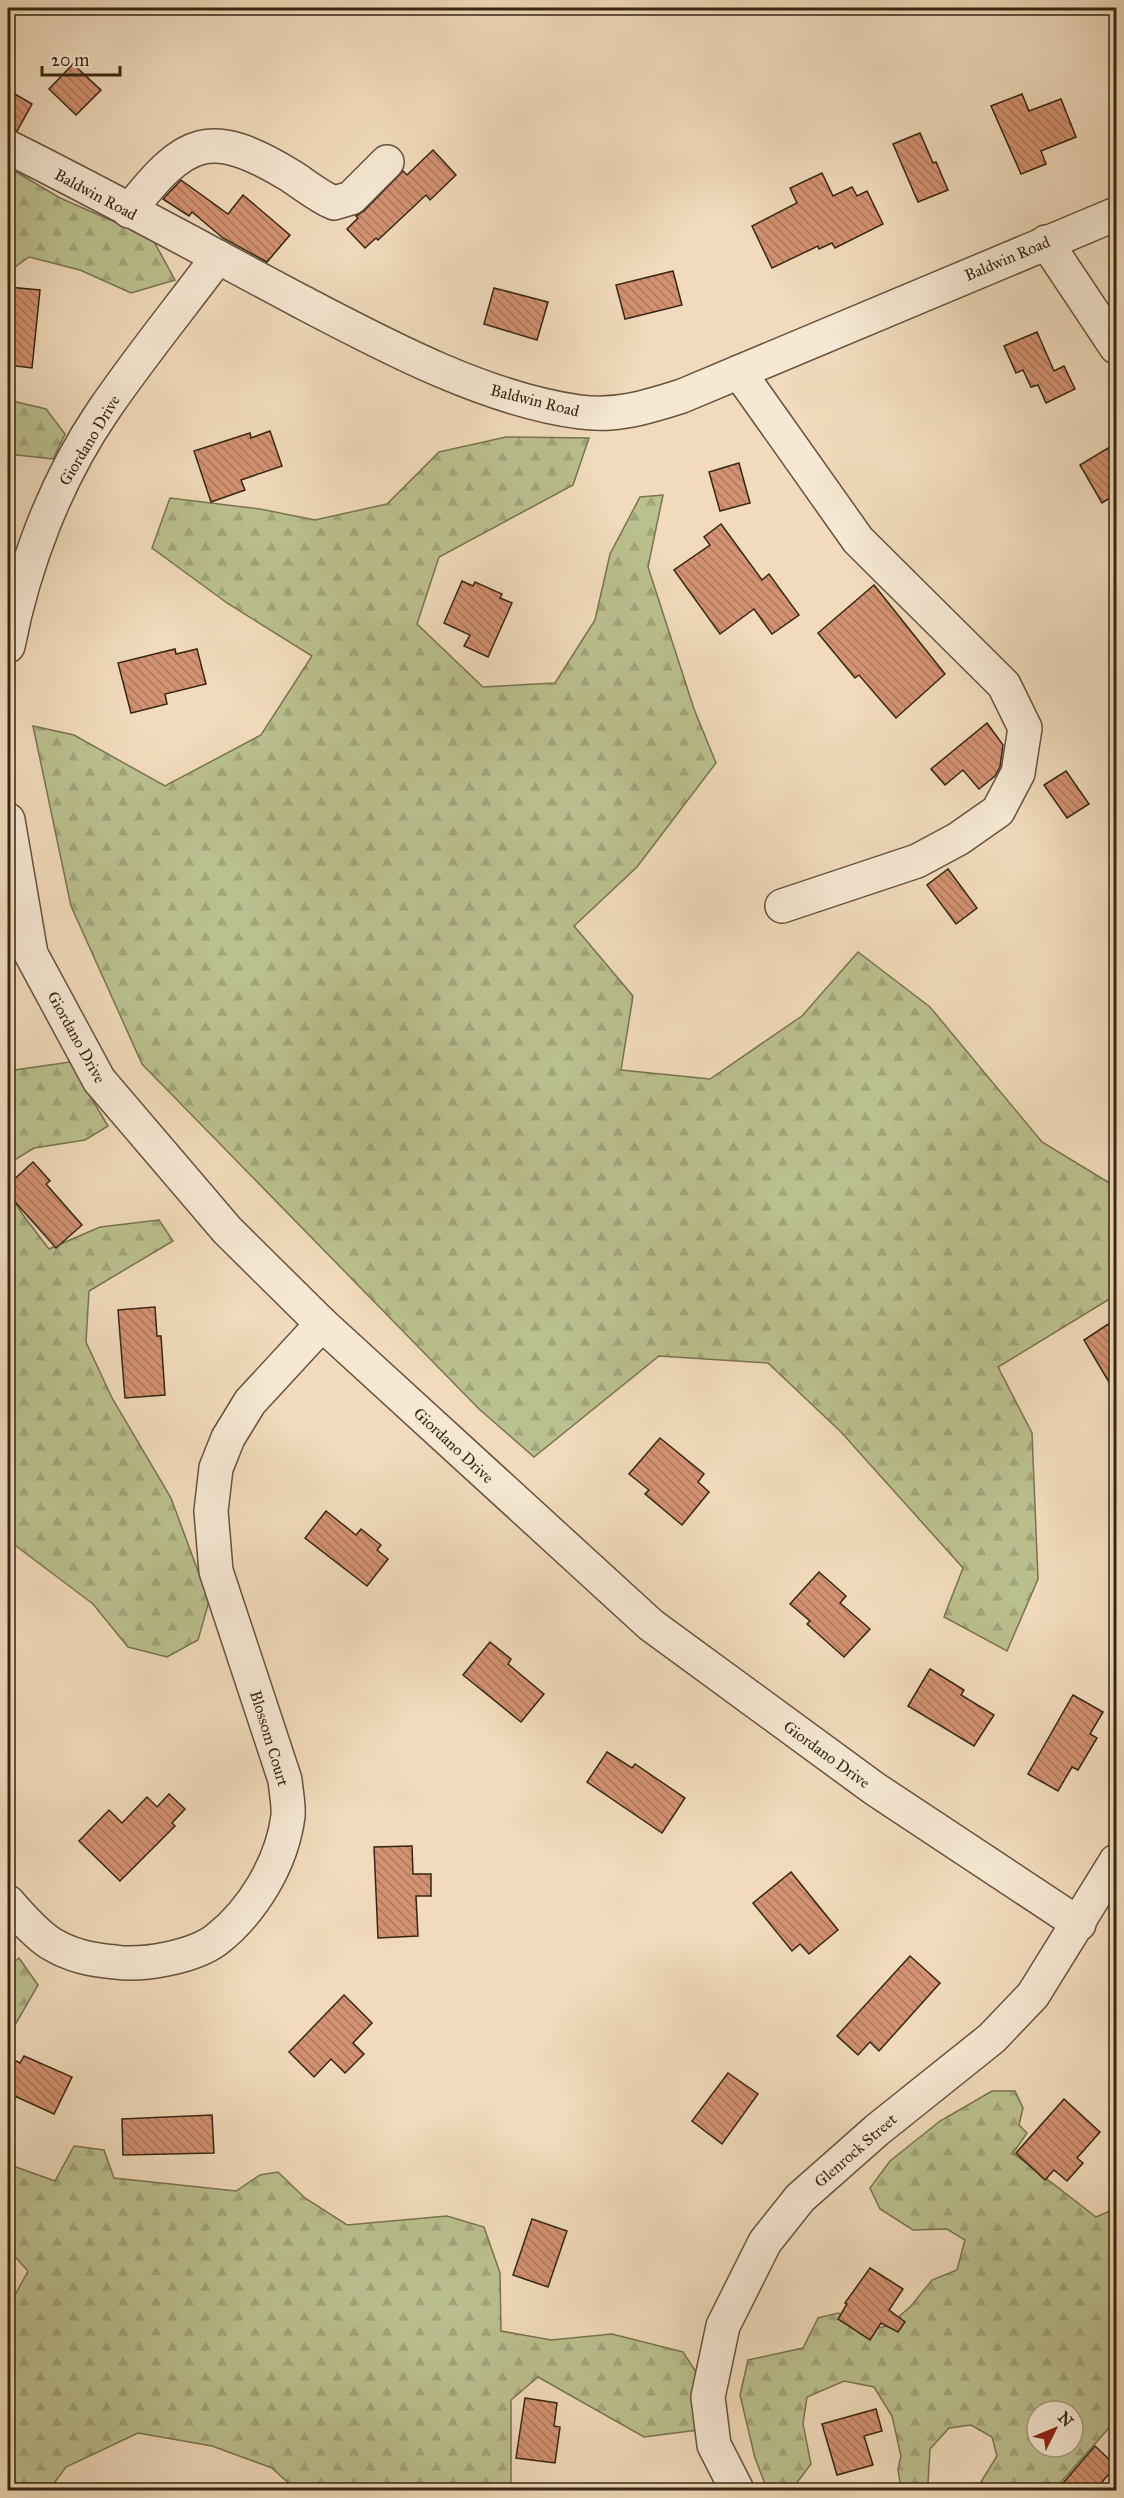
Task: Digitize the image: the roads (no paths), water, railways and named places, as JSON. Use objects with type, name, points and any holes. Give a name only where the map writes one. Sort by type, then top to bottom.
[{"type":"street","points":[[129,211],[167,165],[188,152],[210,146],[234,148],[261,158],[334,203],[351,198],[387,162]]},
{"type":"street","name":"Baldwin Road","points":[[8,147],[420,361],[481,386],[580,412],[611,413],[642,409],[682,396],[1116,214]]},
{"type":"street","points":[[1046,242],[1116,347]]},
{"type":"street","name":"Giordano Drive","points":[[8,646],[15,609],[50,509],[73,462],[102,411],[218,257]]},
{"type":"street","points":[[739,372],[858,540],[1004,685],[1024,728],[1018,773],[998,812],[958,839],[917,861],[782,906]]},
{"type":"street","name":"Giordano Drive","points":[[8,820],[31,954],[99,1080],[227,1230],[322,1324],[651,1625],[875,1789],[1079,1924]]},
{"type":"street","name":"Blossom Court","points":[[8,1902],[50,1943],[85,1959],[136,1965],[178,1956],[214,1941],[241,1916],[265,1882],[280,1850],[288,1815],[285,1780],[216,1571],[211,1511],[216,1468],[228,1438],[250,1402],[322,1324]]},
{"type":"street","name":"Glenrock Street","points":[[737,2490],[714,2445],[708,2397],[723,2326],[765,2242],[800,2198],[877,2130],[992,2038],[1034,1995],[1116,1861]]}]
